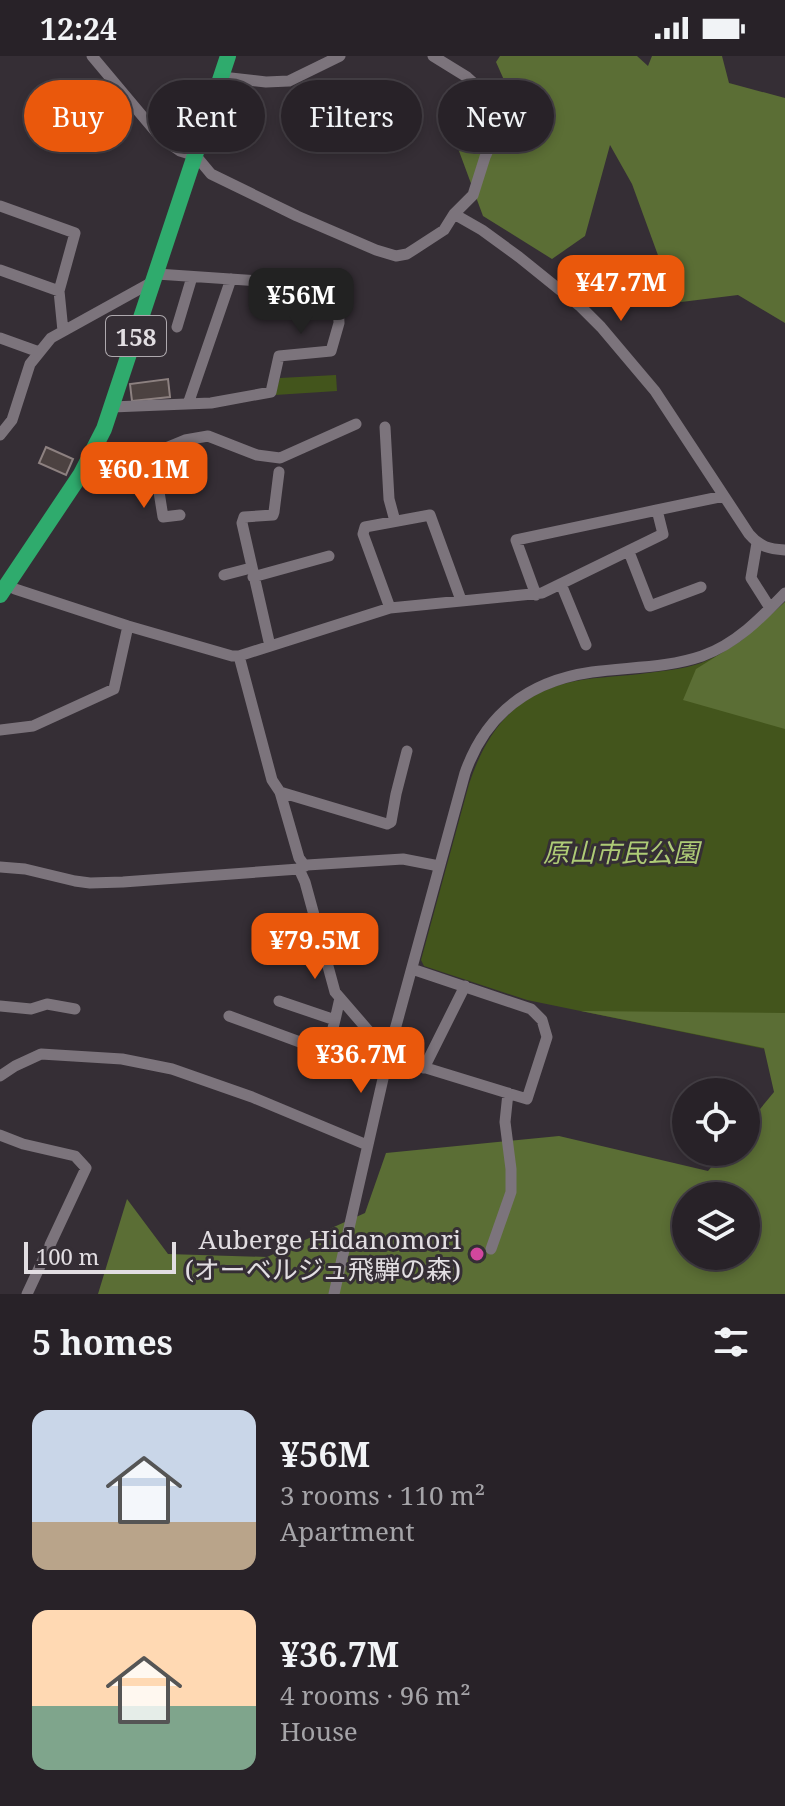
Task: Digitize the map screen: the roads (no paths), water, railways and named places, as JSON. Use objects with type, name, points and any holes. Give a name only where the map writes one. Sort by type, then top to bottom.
[{"type":"highway","name":"158","points":[[4,589],[81,474],[104,429],[228,56]]},
{"type":"street","points":[[92,56],[160,137],[180,151],[196,156],[211,174],[297,216],[396,256],[407,254],[444,230],[454,214],[473,195],[494,137],[496,114],[489,97],[467,77],[433,56]]},
{"type":"street","points":[[222,77],[289,81],[340,56]]},
{"type":"street","points":[[0,206],[75,233],[59,291],[63,331]]},
{"type":"street","points":[[454,214],[519,257],[601,327],[655,391],[757,543],[785,550]]},
{"type":"street","points":[[0,270],[59,291]]},
{"type":"street","points":[[177,327],[192,277]]},
{"type":"street","points":[[0,435],[12,420],[30,364],[51,338],[156,278],[337,281],[339,323],[331,351],[279,356],[271,392],[211,403],[112,407]]},
{"type":"street","points":[[188,404],[231,279]]},
{"type":"street","points":[[0,338],[39,352]]},
{"type":"street","points":[[81,474],[95,477],[185,440],[208,436],[257,455],[280,458],[356,424]]},
{"type":"street","points":[[385,427],[389,499],[395,521]]},
{"type":"street","points":[[153,454],[163,517],[180,515]]},
{"type":"street","points":[[270,646],[242,523],[244,517],[273,515],[279,472]]},
{"type":"street","points":[[536,595],[516,540],[724,496]]},
{"type":"street","points":[[4,589],[15,589],[128,626],[239,656],[390,608],[536,595],[663,534],[657,510]]},
{"type":"street","points":[[390,608],[363,534],[365,527],[430,515],[461,600]]},
{"type":"street","points":[[757,543],[751,578],[770,608]]},
{"type":"street","points":[[629,552],[650,606],[701,587]]},
{"type":"street","points":[[224,575],[329,556]]},
{"type":"street","points":[[561,584],[586,645]]},
{"type":"street","points":[[334,1294],[390,1051],[439,866],[471,757],[486,731],[507,706],[532,690],[558,679],[701,656],[728,644],[785,593]]},
{"type":"street","points":[[0,730],[33,726],[114,689],[128,626]]},
{"type":"street","points":[[239,656],[335,992],[379,1043],[400,1060],[527,1099],[547,1037],[538,1014],[524,1005],[412,969]]},
{"type":"street","points":[[280,792],[387,824],[391,822],[407,751]]},
{"type":"street","points":[[0,867],[25,869],[90,883],[388,859],[439,866]]},
{"type":"street","points":[[424,1068],[465,986]]},
{"type":"street","points":[[229,1016],[327,1052],[340,998]]},
{"type":"street","points":[[279,1001],[335,1020]]},
{"type":"street","points":[[0,1006],[31,1009],[47,1004],[75,1009]]},
{"type":"street","points":[[0,1076],[41,1054],[122,1059],[172,1069],[252,1097],[367,1145]]},
{"type":"street","points":[[491,1249],[511,1192],[505,1122],[508,1093]]},
{"type":"street","points":[[0,1135],[23,1144],[75,1156],[86,1168],[27,1294]]},
{"type":"place","name":"Auberge Hidanomori (オーベルジュ飛騨の森)","points":[[477,1254]]},
{"type":"park label","name":"原山市民公園","points":[[621,852]]}]
